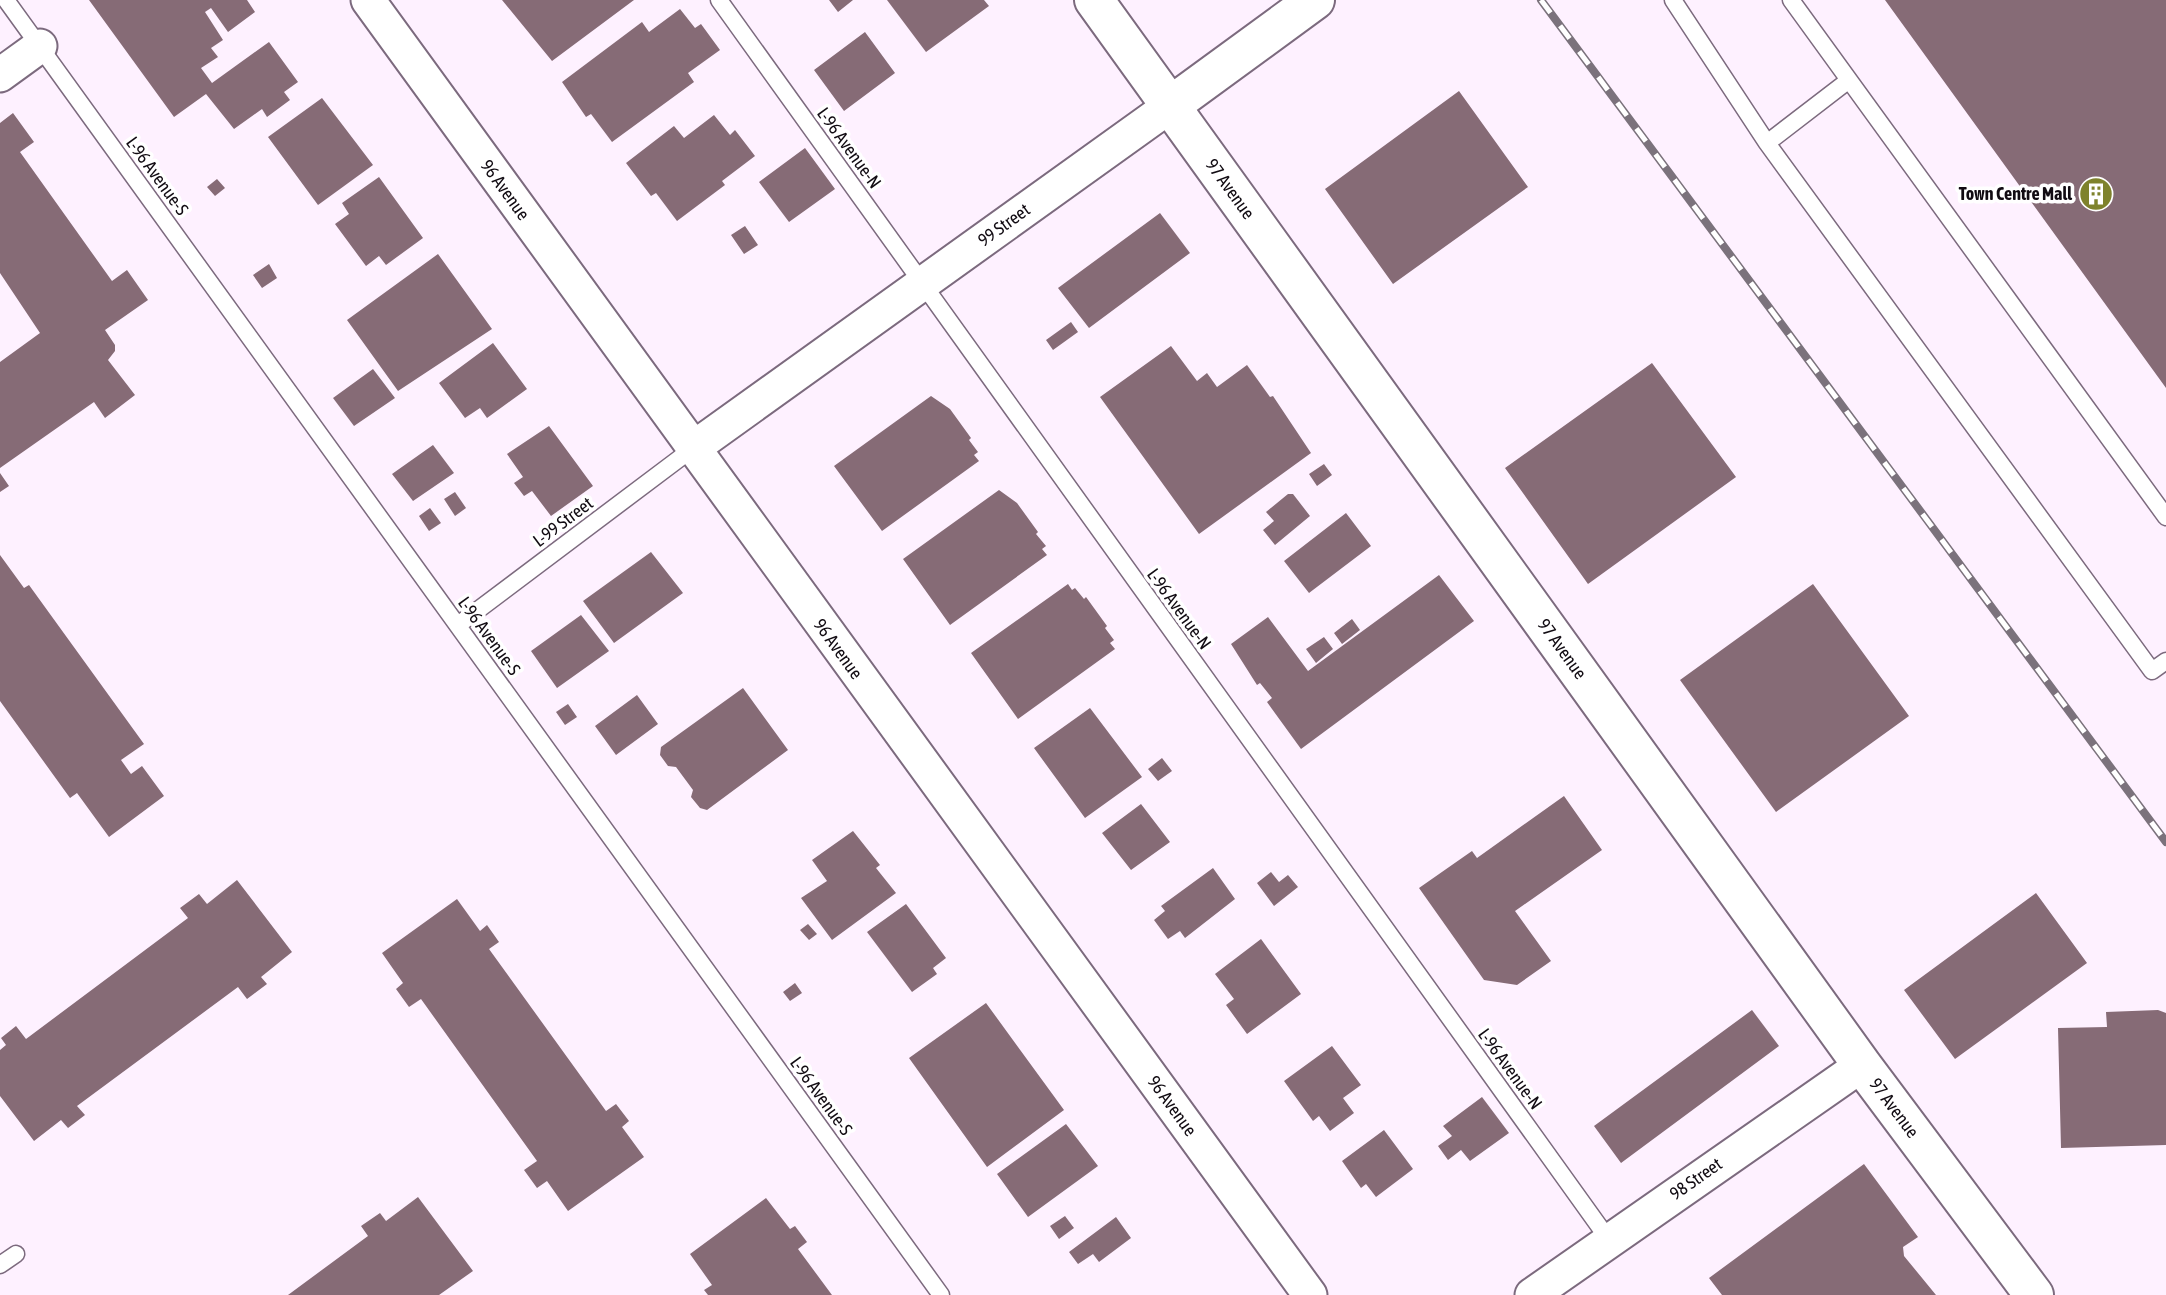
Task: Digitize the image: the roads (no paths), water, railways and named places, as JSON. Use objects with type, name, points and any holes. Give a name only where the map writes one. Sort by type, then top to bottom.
[{"type":"street","name":"96 Avenue","points":[[368,0],[692,449],[1310,1295]]},
{"type":"street","name":"97 Avenue","points":[[1094,0],[1862,1065],[2034,1295]]},
{"type":"street","name":"99 Street","points":[[692,449],[1315,0]]},
{"type":"street","points":[[0,75],[40,46]]},
{"type":"street","name":"98 Street","points":[[1532,1295],[1862,1065]]},
{"type":"lane","name":"L-96 Avenue-S","points":[[6,0],[941,1295]]},
{"type":"lane","name":"L-96 Avenue-N","points":[[719,0],[1609,1240]]},
{"type":"lane","points":[[1673,0],[1768,143],[2152,671],[2166,661]]},
{"type":"lane","points":[[1791,0],[2166,517]]},
{"type":"lane","points":[[1768,143],[1849,80]]},
{"type":"lane","name":"L-99 Street","points":[[458,625],[692,449]]},
{"type":"lane","points":[[0,1265],[16,1254]]},
{"type":"railway","points":[[1541,0],[2166,842]]},
{"type":"place","name":"Town Centre Mall","points":[[2096,194]]}]
